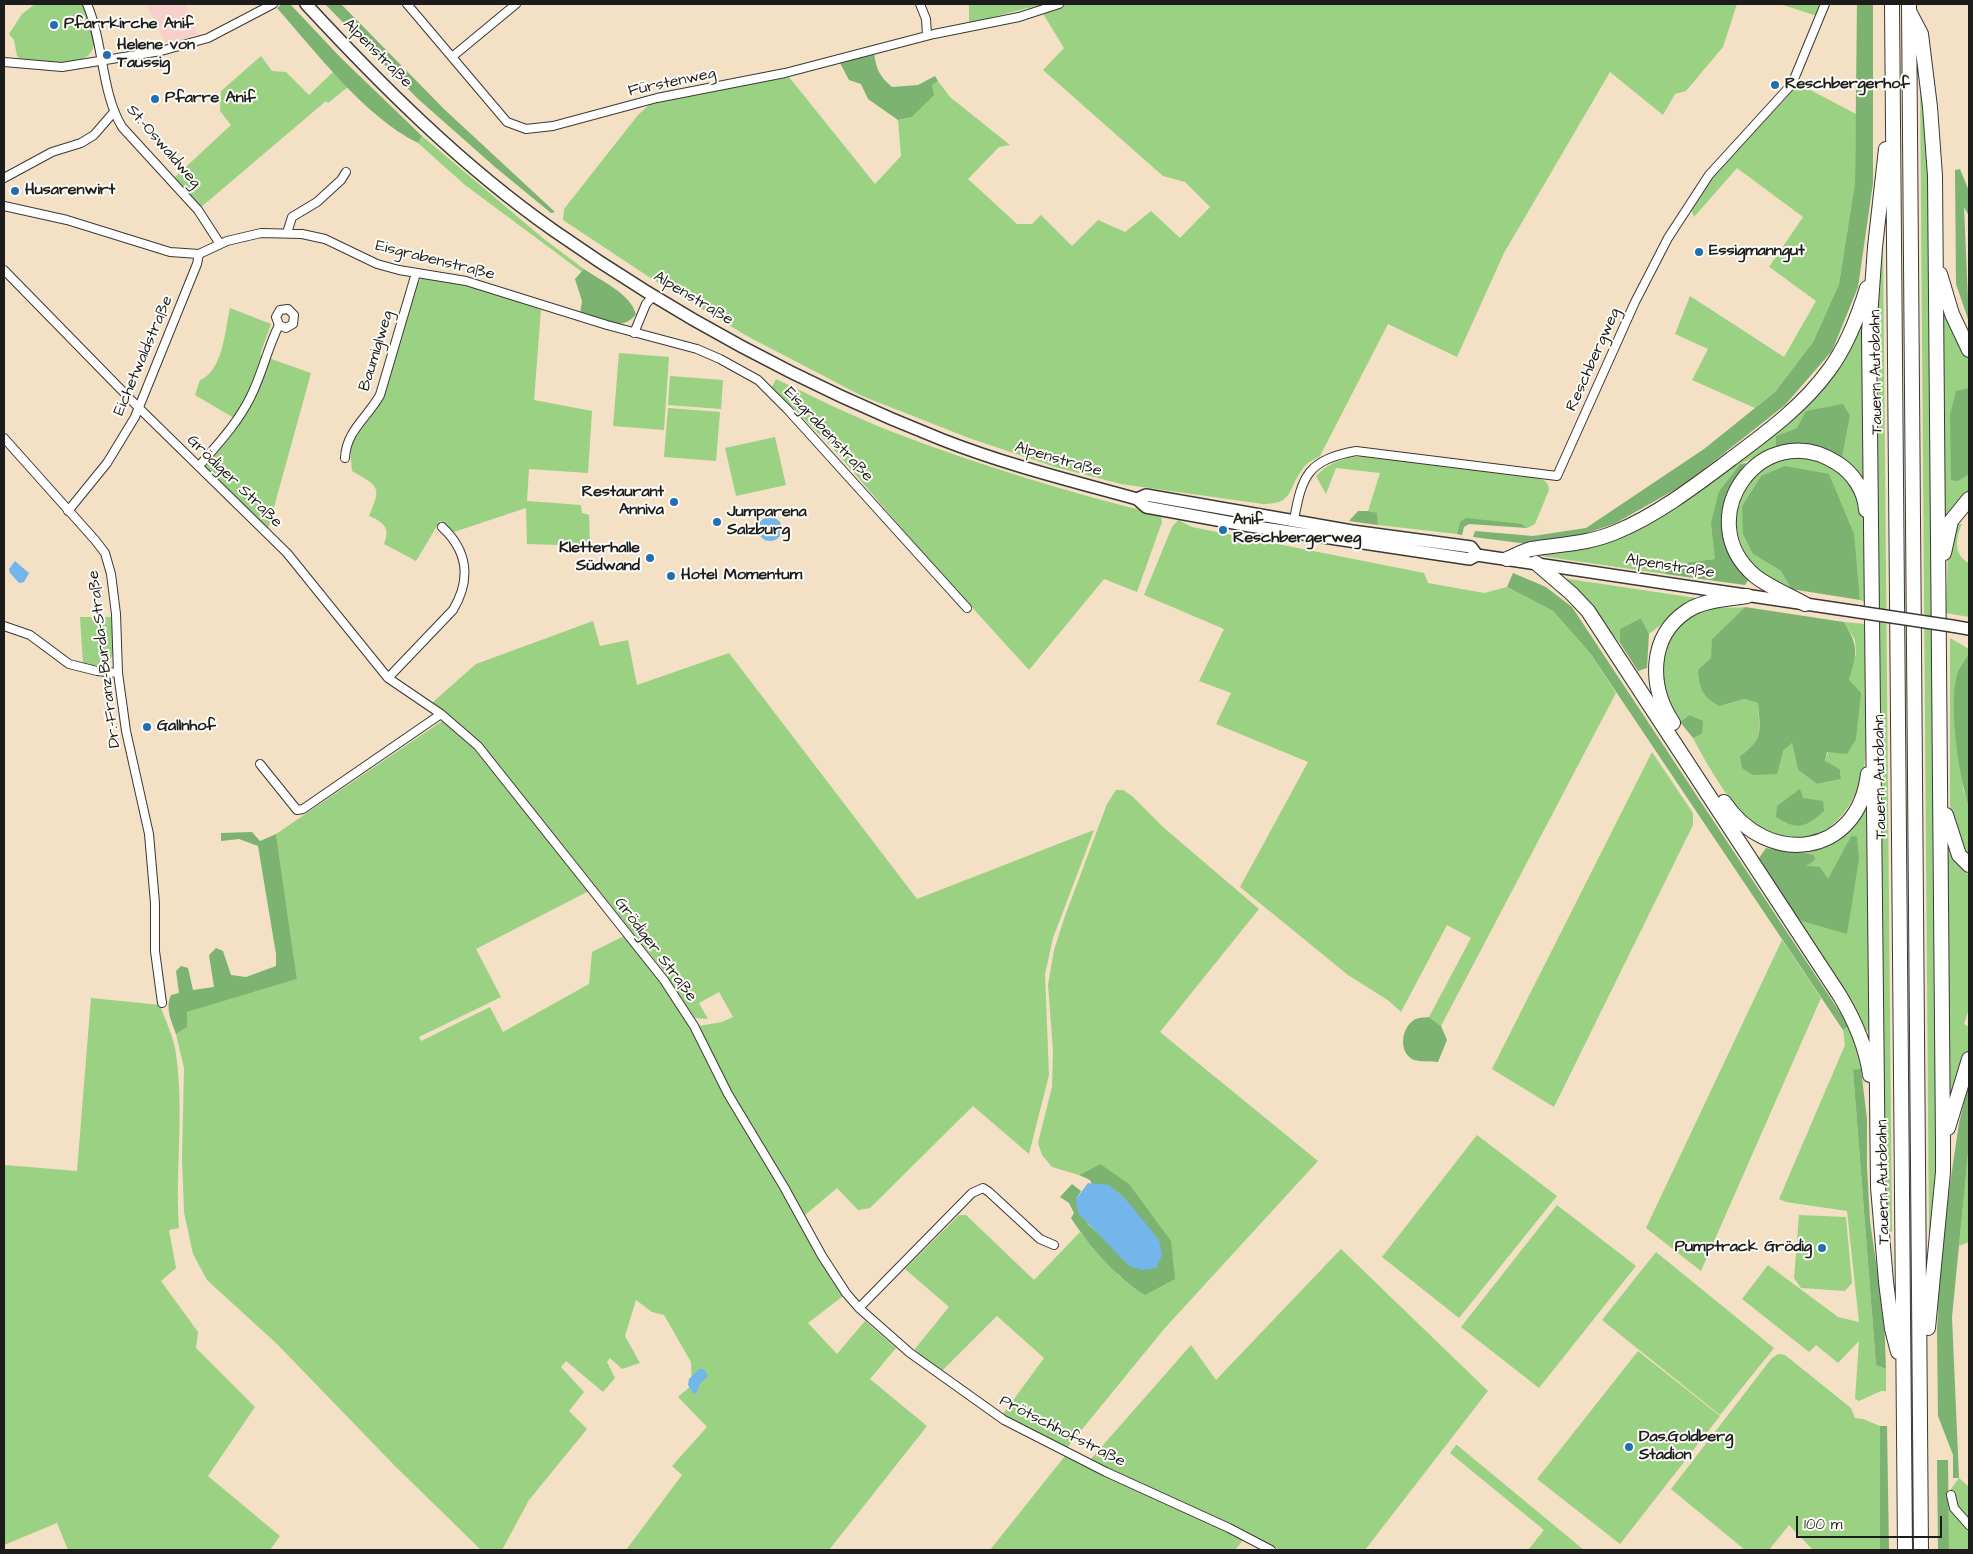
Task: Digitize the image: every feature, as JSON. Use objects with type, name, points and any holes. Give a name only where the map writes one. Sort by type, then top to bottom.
[{"type":"highway","name":"Tauern Autobahn","points":[[1892,4],[1905,1550]]},
{"type":"highway","name":"Tauern Autobahn","points":[[1909,7],[1922,1550]]},
{"type":"highway","points":[[1909,7],[1921,34],[1930,107],[1935,176],[1943,1145],[1943,1172],[1930,1292],[1929,1368],[1920,1408]]},
{"type":"highway","points":[[1893,132],[1884,152],[1870,332],[1877,1094],[1880,1219],[1892,1329],[1904,1370]]},
{"type":"highway","points":[[1935,255],[1952,314],[1969,350]]},
{"type":"highway","points":[[1506,559],[1529,550],[1585,543],[1636,523],[1705,478],[1771,428],[1810,393],[1829,371],[1844,347],[1860,310],[1874,266]]},
{"type":"highway","points":[[1805,604],[1755,575],[1737,552],[1729,527],[1730,503],[1739,484],[1755,466],[1776,454],[1801,450],[1824,454],[1844,467],[1860,487],[1866,502],[1872,538]]},
{"type":"highway","points":[[1938,573],[1951,521],[1969,499]]},
{"type":"highway","points":[[1536,563],[1572,594],[1588,611],[1840,996],[1852,1016],[1865,1049],[1870,1080],[1877,1094]]},
{"type":"highway","points":[[1747,596],[1713,602],[1688,610],[1668,630],[1657,655],[1656,683],[1663,708],[1733,815],[1757,835],[1782,844],[1806,845],[1830,835],[1851,818],[1864,795],[1874,734]]},
{"type":"highway","points":[[1940,778],[1953,840],[1959,855],[1969,866]]},
{"type":"highway","points":[[1943,1145],[1969,1058]]},
{"type":"main road","name":"Alpenstraße","points":[[306,4],[402,103],[499,188],[553,230],[717,334],[857,405],[946,441],[1037,473],[1137,499],[1146,507],[1250,526],[1470,559],[1477,555]]},
{"type":"main road","name":"Alpenstraße","points":[[1137,499],[1146,495],[1470,548],[1477,555],[1969,628]]},
{"type":"street","name":"St.-Oswaldweg","points":[[87,4],[96,24],[113,113],[122,127],[198,210],[220,244]]},
{"type":"street","name":"Fürstenweg","points":[[407,4],[506,122],[526,129],[553,126],[657,98],[785,73],[927,36],[1019,17],[1059,4]]},
{"type":"street","points":[[452,57],[516,4]]},
{"type":"street","points":[[920,4],[926,19],[927,36]]},
{"type":"street","name":"Reschbergweg","points":[[1294,520],[1302,482],[1316,466],[1332,455],[1356,451],[1557,476],[1635,302],[1668,238],[1709,175],[1792,84],[1825,4]]},
{"type":"street","points":[[4,62],[62,67],[161,51],[208,38],[268,5]]},
{"type":"street","points":[[4,178],[52,152],[94,136],[113,113]]},
{"type":"street","points":[[288,234],[292,217],[317,202],[341,180],[346,172]]},
{"type":"street","name":"Eisgrabenstraße","points":[[4,206],[67,220],[170,252],[198,254],[220,244],[261,234],[288,234],[325,239],[377,264],[416,273],[466,281],[634,333],[697,349],[720,359],[758,380],[819,443],[967,608]]},
{"type":"street","name":"Eichetwaldstraße","points":[[68,511],[107,463],[140,408],[197,264],[198,254]]},
{"type":"street","name":"Grödiger Straße","points":[[4,270],[287,553],[388,678],[441,714],[478,746],[664,980],[694,1026],[732,1102],[784,1186],[822,1256]]},
{"type":"street","name":"Baumiglweg","points":[[345,458],[351,434],[374,406],[380,394],[416,273]]},
{"type":"street","points":[[634,333],[646,304],[654,295]]},
{"type":"street","points":[[199,466],[240,417],[251,396],[269,344],[278,325]]},
{"type":"street","name":"Dr.-Franz-Burda-Straße","points":[[4,438],[105,554],[111,574],[116,614],[118,673],[126,731],[149,834],[155,904],[155,951],[162,1003]]},
{"type":"street","points":[[388,678],[453,610],[461,596],[466,577],[464,557],[453,537],[442,527]]},
{"type":"street","points":[[4,626],[23,632],[38,640],[69,664],[97,671],[118,673]]},
{"type":"street","points":[[260,764],[297,810],[303,809],[441,714]]},
{"type":"street","points":[[859,1308],[972,1193],[983,1188],[1040,1239],[1054,1245]]},
{"type":"street","name":"Prötschhofstraße","points":[[822,1256],[846,1293],[859,1308],[910,1353],[1004,1420],[1106,1472],[1229,1528],[1271,1550]]},
{"type":"street","points":[[1952,1495],[1954,1508],[1969,1525]]},
{"type":"shaded area","points":[[185,4],[198,34],[167,45],[146,5]]},
{"type":"green space","points":[[35,4],[84,4],[92,26],[94,41],[91,52],[84,58],[72,62],[22,61],[17,56],[14,40],[9,34],[22,14]]},
{"type":"green space","points":[[282,4],[290,4],[341,58],[422,136],[418,143],[380,118],[343,83],[277,8]]},
{"type":"green space","points":[[325,4],[341,4],[444,109],[555,212],[551,213],[495,167],[417,98]]},
{"type":"green space","points":[[969,4],[1044,4],[969,23]]},
{"type":"green space","points":[[1066,4],[1737,4],[1723,47],[1686,91],[1675,94],[1663,115],[1610,72],[1504,253],[1457,357],[1388,324],[1320,456],[1304,467],[1286,498],[1273,503],[1263,504],[1121,484],[1055,467],[969,438],[862,396],[747,336],[649,277],[563,220],[564,209],[638,115],[650,104],[789,77],[875,184],[901,156],[898,120],[912,117],[933,95],[932,85],[938,81],[950,97],[1010,145],[999,147],[968,179],[1017,224],[1032,224],[1041,215],[1072,246],[1098,220],[1125,232],[1151,211],[1180,238],[1210,207],[1185,182],[1163,176],[1043,70],[1064,48],[1042,12]]},
{"type":"green space","points":[[1780,4],[1822,4],[1817,16]]},
{"type":"green space","points":[[1857,4],[1873,4],[1873,183],[1858,287],[1832,351],[1785,405],[1685,484],[1614,524],[1565,540],[1528,544],[1473,537],[1475,531],[1533,536],[1586,528],[1704,449],[1775,392],[1813,342],[1839,284],[1855,182]]},
{"type":"green space","points":[[874,53],[879,72],[892,87],[918,85],[935,76],[938,81],[932,85],[934,95],[912,117],[898,120],[868,99],[861,84],[849,80],[840,63]]},
{"type":"green space","points":[[261,56],[272,71],[286,72],[309,95],[334,71],[348,87],[328,103],[326,101],[200,208],[175,177],[231,125],[220,111],[221,91]]},
{"type":"green space","points":[[1920,80],[1922,80],[1931,156],[1938,1169],[1931,1233],[1929,1232]]},
{"type":"green space","points":[[1797,83],[1856,114],[1855,182],[1839,284],[1813,342],[1775,392],[1755,408],[1692,380],[1708,349],[1675,334],[1690,296],[1784,357],[1816,301],[1769,267],[1803,217],[1737,168],[1694,217],[1691,210],[1721,165],[1787,97]]},
{"type":"green space","points":[[422,136],[544,239],[584,269],[582,272],[465,185],[418,143]]},
{"type":"green space","points":[[1960,169],[1969,191],[1969,216],[1964,207],[1969,322],[1956,284],[1955,170]]},
{"type":"green space","points":[[1883,241],[1892,1232],[1884,1232],[1874,341],[1881,242]]},
{"type":"green space","points":[[584,269],[614,288],[628,300],[636,314],[631,320],[617,324],[580,314],[582,301],[575,279]]},
{"type":"green space","points":[[432,278],[465,283],[541,310],[534,400],[592,411],[588,473],[529,469],[527,501],[581,505],[582,513],[589,515],[590,546],[527,544],[526,508],[454,532],[440,521],[416,561],[384,544],[387,533],[386,529],[382,523],[369,516],[376,499],[376,488],[373,484],[352,471],[350,448],[355,435],[381,402],[416,285],[421,279]]},
{"type":"green space","points":[[1941,296],[1952,329],[1969,359],[1969,493],[1957,503],[1944,519]]},
{"type":"green space","points":[[230,308],[271,324],[260,355],[311,373],[268,529],[204,467],[230,436],[234,418],[195,395],[200,380],[214,368],[218,359],[222,349]]},
{"type":"green space","points":[[1866,309],[1867,485],[1842,458],[1850,416],[1797,428],[1776,436],[1776,447],[1740,464],[1719,491],[1715,559],[1666,565],[1665,574],[1541,556],[1543,553],[1609,540],[1813,398]]},
{"type":"green space","points":[[619,353],[669,357],[664,430],[613,426]]},
{"type":"green space","points":[[670,376],[723,380],[721,409],[668,405]]},
{"type":"green space","points":[[776,379],[876,425],[923,443],[1024,478],[1161,515],[1162,522],[1137,592],[1104,579],[1029,670],[928,559],[831,446],[772,387]]},
{"type":"green space","points":[[1969,388],[1969,474],[1958,481],[1951,480],[1950,415],[1956,391]]},
{"type":"green space","points":[[1843,404],[1850,416],[1842,458],[1826,449],[1810,445],[1794,444],[1776,447],[1776,436],[1797,428],[1806,411]]},
{"type":"green space","points":[[668,408],[720,412],[716,461],[664,457]]},
{"type":"green space","points":[[775,437],[786,485],[736,496],[725,448]]},
{"type":"green space","points":[[1369,456],[1539,478],[1547,483],[1549,490],[1535,524],[1527,528],[1522,524],[1460,522],[1457,534],[1378,525],[1377,514],[1368,511],[1380,473],[1336,468],[1326,494],[1316,476],[1328,466],[1340,460]]},
{"type":"green space","points":[[1808,456],[1833,464],[1849,479],[1861,500],[1864,520],[1865,602],[1860,600],[1857,570],[1761,476],[1742,506],[1753,554],[1781,571],[1791,589],[1761,572],[1745,553],[1740,541],[1736,514],[1738,500],[1750,476],[1760,467],[1771,461]]},
{"type":"green space","points":[[1746,463],[1728,495],[1722,522],[1726,537],[1749,579],[1745,585],[1665,574],[1666,565],[1715,559],[1711,523],[1719,491],[1740,464]]},
{"type":"green space","points":[[1785,466],[1829,474],[1854,534],[1860,600],[1791,589],[1781,571],[1753,554],[1743,534],[1742,506],[1761,476]]},
{"type":"green space","points":[[1358,511],[1377,513],[1378,525],[1349,521]]},
{"type":"green space","points":[[1466,518],[1522,524],[1527,528],[1469,524],[1464,527],[1462,535],[1457,534],[1460,522]]},
{"type":"green space","points":[[1178,520],[1192,527],[1424,573],[1428,583],[1484,593],[1507,587],[1553,611],[1590,653],[1616,693],[1441,1026],[1429,1017],[1471,938],[1447,925],[1401,1012],[1389,1001],[1348,975],[1240,887],[1308,762],[1216,724],[1231,693],[1199,681],[1224,629],[1144,595],[1172,527]]},
{"type":"green space","points":[[1957,524],[1962,524],[1957,541],[1958,551],[1964,560],[1969,563],[1969,617],[1946,613],[1948,550]]},
{"type":"green space","points":[[1513,573],[1546,587],[1572,607],[1849,1026],[1843,1030],[1590,653],[1553,611],[1507,587]]},
{"type":"green space","points":[[1562,578],[1703,599],[1680,610],[1649,634],[1641,618],[1620,629],[1620,643]]},
{"type":"green space","points":[[1745,607],[1712,639],[1720,706],[1746,699],[1758,703],[1759,727],[1757,739],[1740,756],[1783,751],[1792,743],[1798,770],[1817,784],[1841,779],[1840,769],[1825,762],[1856,653],[1855,640],[1844,622],[1865,624],[1866,750],[1863,775],[1851,802],[1840,817],[1827,829],[1813,836],[1797,838],[1780,836],[1763,829],[1739,811],[1710,768],[1693,738],[1702,734],[1689,715],[1680,722],[1665,686],[1664,652],[1669,637],[1680,624],[1696,614],[1718,608]]},
{"type":"green space","points":[[1745,607],[1844,622],[1852,638],[1855,650],[1854,663],[1849,680],[1861,693],[1856,739],[1847,754],[1827,752],[1825,761],[1840,769],[1841,779],[1817,784],[1798,770],[1792,743],[1783,751],[1777,774],[1753,775],[1742,768],[1740,756],[1753,744],[1759,733],[1758,703],[1745,699],[1720,706],[1714,703],[1703,692],[1699,682],[1698,670],[1711,658],[1712,639]]},
{"type":"green space","points":[[80,617],[111,617],[113,654],[105,664],[83,664]]},
{"type":"green space","points":[[1641,618],[1649,634],[1647,668],[1638,671],[1620,643],[1620,629]]},
{"type":"green space","points":[[593,621],[600,646],[628,640],[637,685],[729,653],[917,899],[1094,830],[1053,938],[1045,974],[1049,1075],[1029,1154],[973,1106],[870,1208],[858,1210],[837,1188],[805,1215],[728,1086],[698,1026],[722,1022],[733,1017],[719,992],[699,1003],[708,1019],[695,1018],[663,970],[528,802],[461,725],[432,703],[476,664]]},
{"type":"green space","points":[[1950,638],[1969,649],[1969,654],[1959,668],[1963,789],[1969,807],[1969,858],[1956,833],[1950,805]]},
{"type":"green space","points":[[1969,654],[1969,807],[1958,757],[1954,696],[1960,667]]},
{"type":"green space","points":[[1689,715],[1703,721],[1702,734],[1693,738],[1680,722]]},
{"type":"green space","points":[[442,721],[475,750],[589,891],[476,949],[501,997],[419,1037],[421,1041],[490,1007],[503,1032],[589,984],[592,952],[624,936],[660,980],[686,1021],[717,1083],[843,1296],[808,1323],[837,1354],[865,1321],[896,1348],[870,1379],[927,1426],[829,1550],[626,1550],[682,1475],[672,1466],[707,1427],[678,1397],[692,1385],[691,1362],[664,1315],[652,1312],[636,1300],[625,1336],[640,1363],[622,1369],[610,1358],[607,1362],[615,1378],[603,1392],[566,1361],[561,1367],[584,1392],[569,1411],[587,1429],[529,1500],[502,1550],[481,1550],[394,1465],[277,1344],[207,1280],[193,1254],[184,1212],[182,1159],[184,1068],[176,1034],[187,1027],[186,1012],[297,979],[276,834]]},
{"type":"green space","points":[[1652,752],[1693,813],[1693,825],[1554,1107],[1492,1069]]},
{"type":"green space","points":[[1800,789],[1803,798],[1823,801],[1824,811],[1812,821],[1801,825],[1790,824],[1776,817],[1777,806]]},
{"type":"green space","points":[[1116,790],[1123,790],[1132,796],[1163,827],[1259,909],[1160,1032],[1318,1161],[1164,1329],[1066,1449],[1003,1414],[1044,1358],[997,1316],[941,1372],[914,1350],[949,1307],[905,1269],[959,1215],[966,1215],[1034,1280],[1080,1232],[1121,1278],[1100,1164],[1079,1175],[1052,1167],[1042,1155],[1038,1143],[1052,1087],[1053,1050],[1048,985],[1054,950],[1107,804]]},
{"type":"green space","points":[[1863,807],[1869,809],[1870,1030],[1866,1031],[1798,920],[1847,933],[1851,836],[1828,880],[1805,866],[1814,855],[1800,851],[1824,845]]},
{"type":"green space","points":[[252,832],[260,841],[276,834],[297,979],[187,1012],[187,1027],[176,1034],[169,1014],[169,1000],[171,995],[179,993],[176,971],[181,966],[188,968],[193,990],[214,987],[209,955],[216,948],[223,951],[231,975],[246,977],[276,966],[276,954],[258,846],[239,839],[221,841],[221,833]]},
{"type":"green space","points":[[1851,836],[1857,837],[1859,859],[1847,934],[1798,920],[1759,858],[1766,848],[1814,855],[1815,860],[1806,866],[1820,867],[1828,879]]},
{"type":"green space","points":[[1946,849],[1951,850],[1953,856],[1969,876],[1969,1009],[1964,1024],[1969,1027],[1969,1047],[1949,1109]]},
{"type":"green space","points":[[1782,940],[1821,998],[1701,1271],[1646,1228]]},
{"type":"green space","points":[[91,998],[160,1005],[172,1037],[178,1070],[180,1115],[179,1228],[169,1230],[176,1268],[161,1281],[198,1332],[196,1348],[255,1407],[208,1476],[280,1536],[270,1550],[68,1550],[57,1523],[4,1545],[4,1165],[77,1171]]},
{"type":"green space","points":[[1429,1017],[1441,1026],[1447,1040],[1438,1062],[1414,1060],[1405,1052],[1403,1040],[1406,1029],[1417,1018]]},
{"type":"green space","points":[[1849,1026],[1860,1052],[1865,1088],[1861,1070],[1853,1070],[1876,1365],[1886,1369],[1886,1391],[1881,1391],[1859,1401],[1855,1399],[1859,1341],[1838,1363],[1816,1345],[1809,1352],[1742,1299],[1768,1265],[1838,1317],[1859,1322],[1847,1211],[1786,1202],[1779,1199],[1845,1045],[1843,1030]]},
{"type":"green space","points":[[1861,1069],[1867,1119],[1870,1221],[1884,1318],[1886,1369],[1876,1365],[1853,1070]]},
{"type":"green space","points":[[1969,1082],[1969,1144],[1952,1317],[1959,1478],[1953,1478],[1953,1455],[1938,1416],[1937,1332],[1939,1281],[1959,1123]]},
{"type":"green space","points":[[1477,1135],[1557,1196],[1459,1318],[1382,1257]]},
{"type":"green space","points":[[1969,1144],[1969,1242],[1959,1246]]},
{"type":"green space","points":[[1100,1164],[1129,1184],[1171,1241],[1175,1279],[1145,1295],[1113,1270],[1086,1240],[1071,1218],[1074,1213],[1069,1203],[1060,1197],[1072,1184],[1081,1191],[1076,1199],[1088,1224],[1106,1241],[1140,1219],[1125,1199],[1115,1190],[1092,1184],[1090,1180],[1079,1175]]},
{"type":"green space","points":[[1557,1205],[1636,1266],[1539,1388],[1461,1327]]},
{"type":"green space","name":"Pumptrack Grödig","points":[[1799,1215],[1846,1217],[1852,1283],[1845,1291],[1801,1288],[1794,1278]]},
{"type":"green space","points":[[1341,1249],[1488,1391],[1365,1550],[1280,1550],[1245,1531],[1090,1460],[1191,1345],[1216,1380]]},
{"type":"green space","points":[[1656,1252],[1774,1348],[1720,1415],[1602,1320]]},
{"type":"green space","name":"Das.Goldberg Stadion","points":[[1638,1351],[1720,1416],[1620,1544],[1537,1479]]},
{"type":"green space","points":[[1778,1354],[1785,1355],[1851,1408],[1855,1418],[1880,1426],[1880,1550],[1813,1550],[1789,1525],[1769,1550],[1745,1550],[1671,1489],[1771,1359]]},
{"type":"green space","points":[[1880,1426],[1887,1426],[1889,1550],[1880,1550]]},
{"type":"green space","points":[[1456,1445],[1584,1550],[1528,1550],[1544,1530],[1450,1453]]},
{"type":"green space","points":[[1065,1456],[1244,1539],[1235,1550],[990,1550]]},
{"type":"green space","points":[[1937,1460],[1948,1460],[1949,1550],[1938,1550]]},
{"type":"green space","points":[[1959,1478],[1969,1487],[1969,1550],[1949,1550],[1948,1493]]},
{"type":"water","points":[[770,517],[775,518],[781,524],[781,534],[775,540],[770,541],[765,540],[759,534],[758,529],[759,524],[765,518]]},
{"type":"water","points":[[15,561],[29,573],[24,582],[19,583],[10,573],[9,569]]},
{"type":"water","points":[[1088,1183],[1109,1185],[1129,1203],[1159,1240],[1162,1255],[1156,1268],[1143,1270],[1129,1266],[1078,1213],[1076,1199]]},
{"type":"water","points":[[699,1369],[704,1369],[708,1376],[699,1385],[697,1393],[694,1394],[688,1385],[689,1379]]},
{"type":"place","name":"Pfarrkirche Anif","points":[[54,25]]},
{"type":"place","name":"Helene von Taussig","points":[[107,55]]},
{"type":"place","name":"Reschbergerhof","points":[[1775,85]]},
{"type":"place","name":"Pfarre Anif","points":[[155,99]]},
{"type":"place","name":"Husarenwirt","points":[[15,191]]},
{"type":"place","name":"Essigmanngut","points":[[1699,252]]},
{"type":"place","name":"Restaurant Anniva","points":[[674,502]]},
{"type":"place","name":"Jumparena Salzburg","points":[[717,522]]},
{"type":"place","name":"Anif Reschbergerweg","points":[[1223,530]]},
{"type":"place","name":"Kletterhalle Südwand","points":[[650,558]]},
{"type":"place","name":"Hotel Momentum","points":[[671,576]]},
{"type":"place","name":"Gallnhof","points":[[147,727]]},
{"type":"place","name":"Pumptrack Grödig","points":[[1822,1248]]},
{"type":"place","name":"Das.Goldberg Stadion","points":[[1629,1447]]}]
